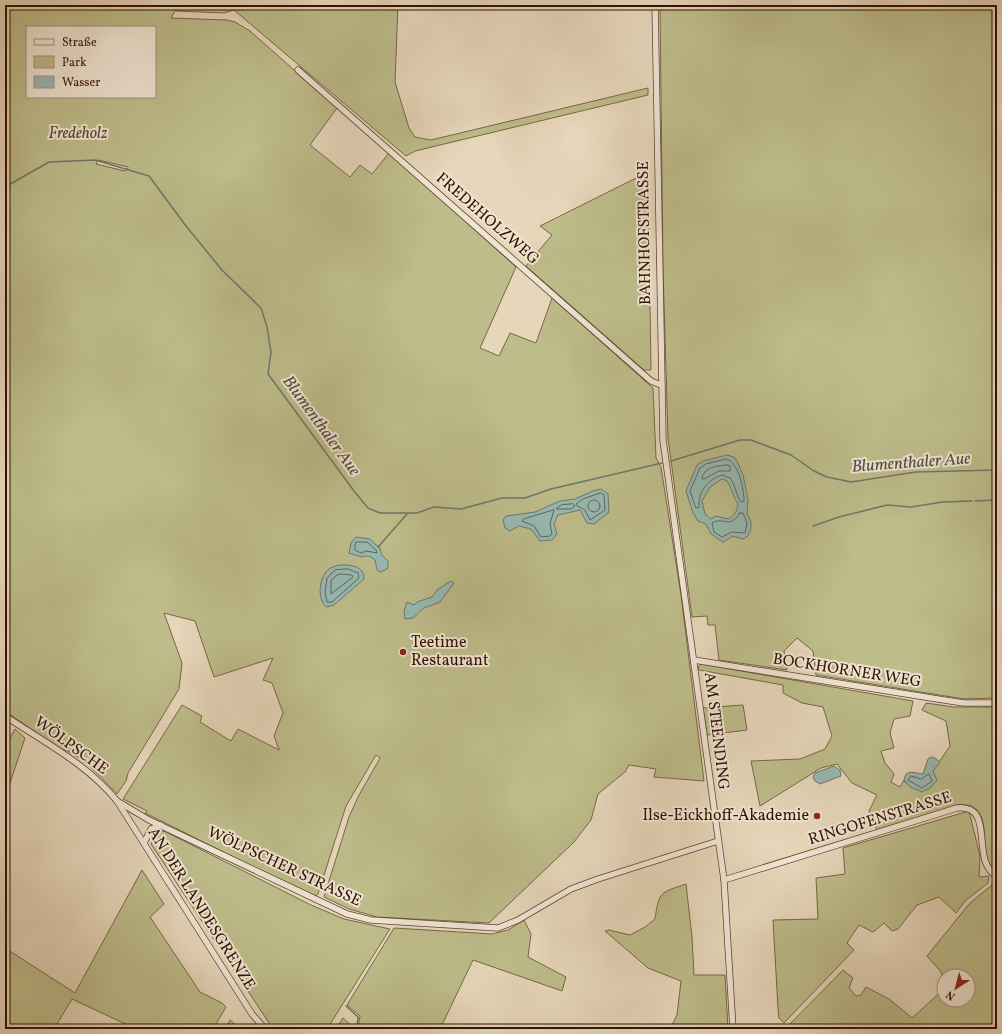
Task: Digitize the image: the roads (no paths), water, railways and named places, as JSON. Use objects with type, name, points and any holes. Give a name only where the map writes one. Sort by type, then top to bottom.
[{"type":"street","name":"BAHNHOFSTRASSE","points":[[655,5],[661,385],[665,461]]},
{"type":"street","name":"FREDEHOLZWEG","points":[[298,70],[651,381],[661,385]]},
{"type":"street","name":"AM STEENDING","points":[[665,461],[724,880],[733,1029]]},
{"type":"street","name":"BOCKHORNER WEG","points":[[694,660],[964,703],[997,703]]},
{"type":"street","name":"WÖLPSCHE","points":[[5,716],[89,772],[117,801]]},
{"type":"street","name":"WÖLPSCHER STRASSE","points":[[117,801],[132,811],[347,914],[371,920],[485,928],[498,928],[518,920],[571,889],[598,878],[718,841]]},
{"type":"street","name":"AN DER LANDESGRENZE","points":[[117,801],[252,1014],[265,1029]]},
{"type":"street","name":"RINGOFENSTRASSE","points":[[724,880],[964,807],[971,809],[976,813],[979,821],[985,865],[990,873],[997,876]]},
{"type":"street","points":[[144,843],[151,829],[161,824]]},
{"type":"water","points":[[727,455],[734,457],[737,461],[743,475],[748,499],[747,514],[751,522],[751,529],[748,536],[743,539],[733,536],[723,542],[711,534],[706,524],[698,521],[693,513],[686,491],[697,465],[703,461]],"holes":[[[722,479],[727,481],[738,504],[736,511],[734,515],[728,519],[716,516],[711,519],[705,514],[702,501],[710,487]]]},
{"type":"water","points":[[601,489],[608,494],[609,512],[594,524],[587,523],[580,510],[558,515],[554,524],[557,534],[552,540],[540,541],[531,529],[519,526],[510,531],[505,528],[503,520],[506,516],[535,512],[560,501],[575,499]]},
{"type":"water","points":[[356,537],[370,539],[379,546],[382,555],[388,561],[388,568],[381,572],[377,570],[375,560],[372,558],[367,556],[361,557],[349,553],[351,543]]},
{"type":"water","points":[[341,565],[357,567],[362,571],[364,579],[334,605],[327,607],[320,595],[322,580],[329,569]]},
{"type":"water","points":[[451,581],[454,583],[440,602],[424,608],[413,618],[405,619],[404,611],[407,602],[414,605],[417,602],[432,597],[438,589]]},
{"type":"water","points":[[931,757],[940,762],[933,771],[937,780],[930,788],[922,792],[910,787],[904,780],[906,774],[910,772],[923,774],[928,759]]},
{"type":"water","points":[[834,766],[840,770],[841,776],[820,784],[815,781],[813,777],[815,773]]},
{"type":"waterway","name":"Blumenthaler Aue","points":[[5,187],[49,162],[95,160],[149,176],[186,226],[222,270],[261,308],[267,327],[271,352],[268,374],[368,508],[380,513],[417,513],[434,507],[461,509],[502,498],[525,498],[551,489],[662,463]]},
{"type":"waterway","name":"Blumenthaler Aue","points":[[671,461],[740,440],[751,440],[791,455],[814,471],[827,477],[851,482],[916,472],[997,470]]},
{"type":"waterway","points":[[975,501],[997,500]]},
{"type":"waterway","points":[[813,526],[839,517],[887,505],[911,507],[942,502],[972,501]]},
{"type":"waterway","points":[[378,547],[407,514]]},
{"type":"waterway","points":[[346,1006],[358,1017],[357,1028],[359,1029]]},
{"type":"place","name":"Teetime Restaurant","points":[[403,652]]},
{"type":"place","name":"Ilse-Eickhoff-Akademie","points":[[817,816]]},
{"type":"park label","name":"Fredeholz","points":[[78,134]]}]
